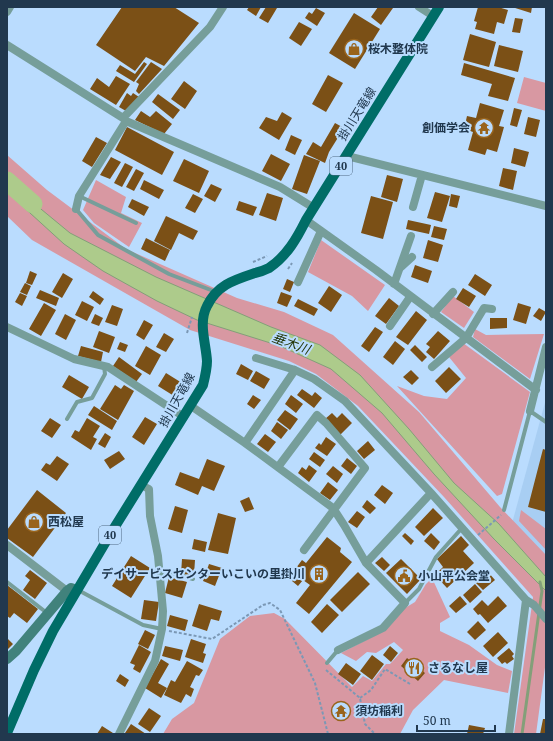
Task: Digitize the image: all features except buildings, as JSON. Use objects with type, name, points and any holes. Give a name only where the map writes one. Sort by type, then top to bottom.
[{"type":"main road","name":"掛川天竜線","points":[[7,733],[34,670],[72,590],[142,485],[203,385],[206,374],[207,360],[203,326],[206,307],[215,293],[227,283],[268,268],[286,253],[297,239],[306,220],[439,7]]},
{"type":"street","points":[[7,12],[10,7]]},
{"type":"street","points":[[76,209],[79,196],[124,119],[210,27],[223,7]]},
{"type":"street","points":[[418,7],[433,16]]},
{"type":"street","points":[[7,45],[124,119],[280,187],[314,208]]},
{"type":"street","points":[[347,156],[546,206]]},
{"type":"street","points":[[413,206],[422,175]]},
{"type":"street","points":[[306,220],[536,390]]},
{"type":"street","points":[[298,282],[321,231]]},
{"type":"street","points":[[394,284],[412,236]]},
{"type":"street","points":[[400,267],[412,257]]},
{"type":"street","points":[[433,314],[453,292]]},
{"type":"street","points":[[390,326],[410,297]]},
{"type":"street","points":[[432,367],[466,338],[484,308],[492,309]]},
{"type":"street","points":[[7,327],[74,359],[108,366],[184,417]]},
{"type":"street","points":[[530,411],[544,365],[546,347]]},
{"type":"street","points":[[256,358],[295,370],[314,379],[345,400],[431,493],[526,600],[534,605],[545,618]]},
{"type":"street","points":[[245,443],[295,370]]},
{"type":"street","points":[[191,406],[245,443],[334,510],[344,524],[366,563],[405,603],[383,628],[338,650]]},
{"type":"street","points":[[278,467],[317,415],[326,423],[365,468],[304,550]]},
{"type":"street","points":[[119,734],[155,661],[162,629],[163,611],[158,556],[150,516],[149,489],[142,485]]},
{"type":"street","points":[[366,563],[431,493]]},
{"type":"street","points":[[7,545],[72,590],[47,613],[21,645],[7,659]]},
{"type":"street","points":[[509,734],[526,600]]},
{"type":"lane","points":[[79,196],[136,223]]},
{"type":"lane","points":[[76,209],[98,235],[169,274],[215,293]]},
{"type":"lane","points":[[66,419],[77,402],[92,398],[105,374],[104,366]]},
{"type":"lane","points":[[503,512],[530,411],[546,422]]},
{"type":"lane","points":[[405,603],[419,589],[436,557],[462,528]]},
{"type":"lane","points":[[159,569],[193,579]]},
{"type":"lane","points":[[7,582],[47,613]]},
{"type":"lane","points":[[72,590],[143,625],[162,629]]},
{"type":"lane","points":[[327,663],[338,650]]},
{"type":"path","points":[[248,264],[267,256]]},
{"type":"path","points":[[479,534],[503,512]]},
{"type":"path","points":[[162,629],[212,639],[263,605],[270,603],[280,610],[315,683],[328,734]]},
{"type":"path","points":[[327,663],[326,670],[360,698],[365,724],[375,734]]},
{"type":"path","points":[[360,698],[371,690],[385,669],[410,684]]},
{"type":"shaded area","points":[[524,77],[546,83],[546,111],[517,103]]},
{"type":"shaded area","points":[[7,155],[47,190],[126,249],[237,298],[284,312],[333,335],[419,412],[500,507],[546,555],[546,660],[536,734],[514,734],[533,597],[444,497],[358,406],[316,374],[289,361],[190,330],[32,240],[7,216]]},
{"type":"shaded area","points":[[96,180],[126,197],[121,213],[142,223],[129,247],[94,223],[83,210]]},
{"type":"shaded area","points":[[321,240],[385,285],[368,311],[352,296],[308,272]]},
{"type":"shaded area","points":[[453,296],[474,312],[464,328],[441,312]]},
{"type":"shaded area","points":[[475,329],[486,335],[544,334],[530,379],[473,337]]},
{"type":"shaded area","points":[[463,343],[530,392],[502,494],[497,496],[397,386],[424,396],[447,399],[466,378],[449,357]]},
{"type":"shaded area","points":[[546,399],[546,562],[511,527]]},
{"type":"shaded area","points":[[521,510],[546,529],[546,550],[519,521]]},
{"type":"shaded area","points":[[432,578],[450,617],[440,623],[440,631],[469,645],[497,665],[512,671],[508,693],[444,680],[413,710],[400,734],[163,734],[172,719],[194,703],[220,639],[250,616],[274,613],[285,619],[352,687],[363,676],[372,681],[386,664],[390,664],[403,650],[394,642],[376,653],[367,652],[356,661],[341,653],[384,631],[405,608],[415,602],[426,584]]},
{"type":"water","points":[[7,181],[70,233],[156,277],[271,327],[320,345],[360,375],[409,429],[454,483],[499,524],[546,577],[546,591],[494,539],[434,474],[382,413],[331,369],[280,346],[197,320],[157,301],[103,271],[64,244],[7,192]]},
{"type":"waterway","name":"垂木川","points":[[7,181],[33,204]]},
{"type":"waterway","points":[[522,734],[542,591],[540,582]]},
{"type":"place","name":"桜木整体院","points":[[354,49]]},
{"type":"place","name":"創価学会","points":[[484,128]]},
{"type":"place","name":"西松屋","points":[[34,522]]},
{"type":"place","name":"デイサービスセンターいこいの里掛川","points":[[319,574]]},
{"type":"place","name":"小山平公会堂","points":[[404,576]]},
{"type":"place","name":"さるなし屋","points":[[414,668]]},
{"type":"place","name":"須坊稲利","points":[[341,711]]}]
